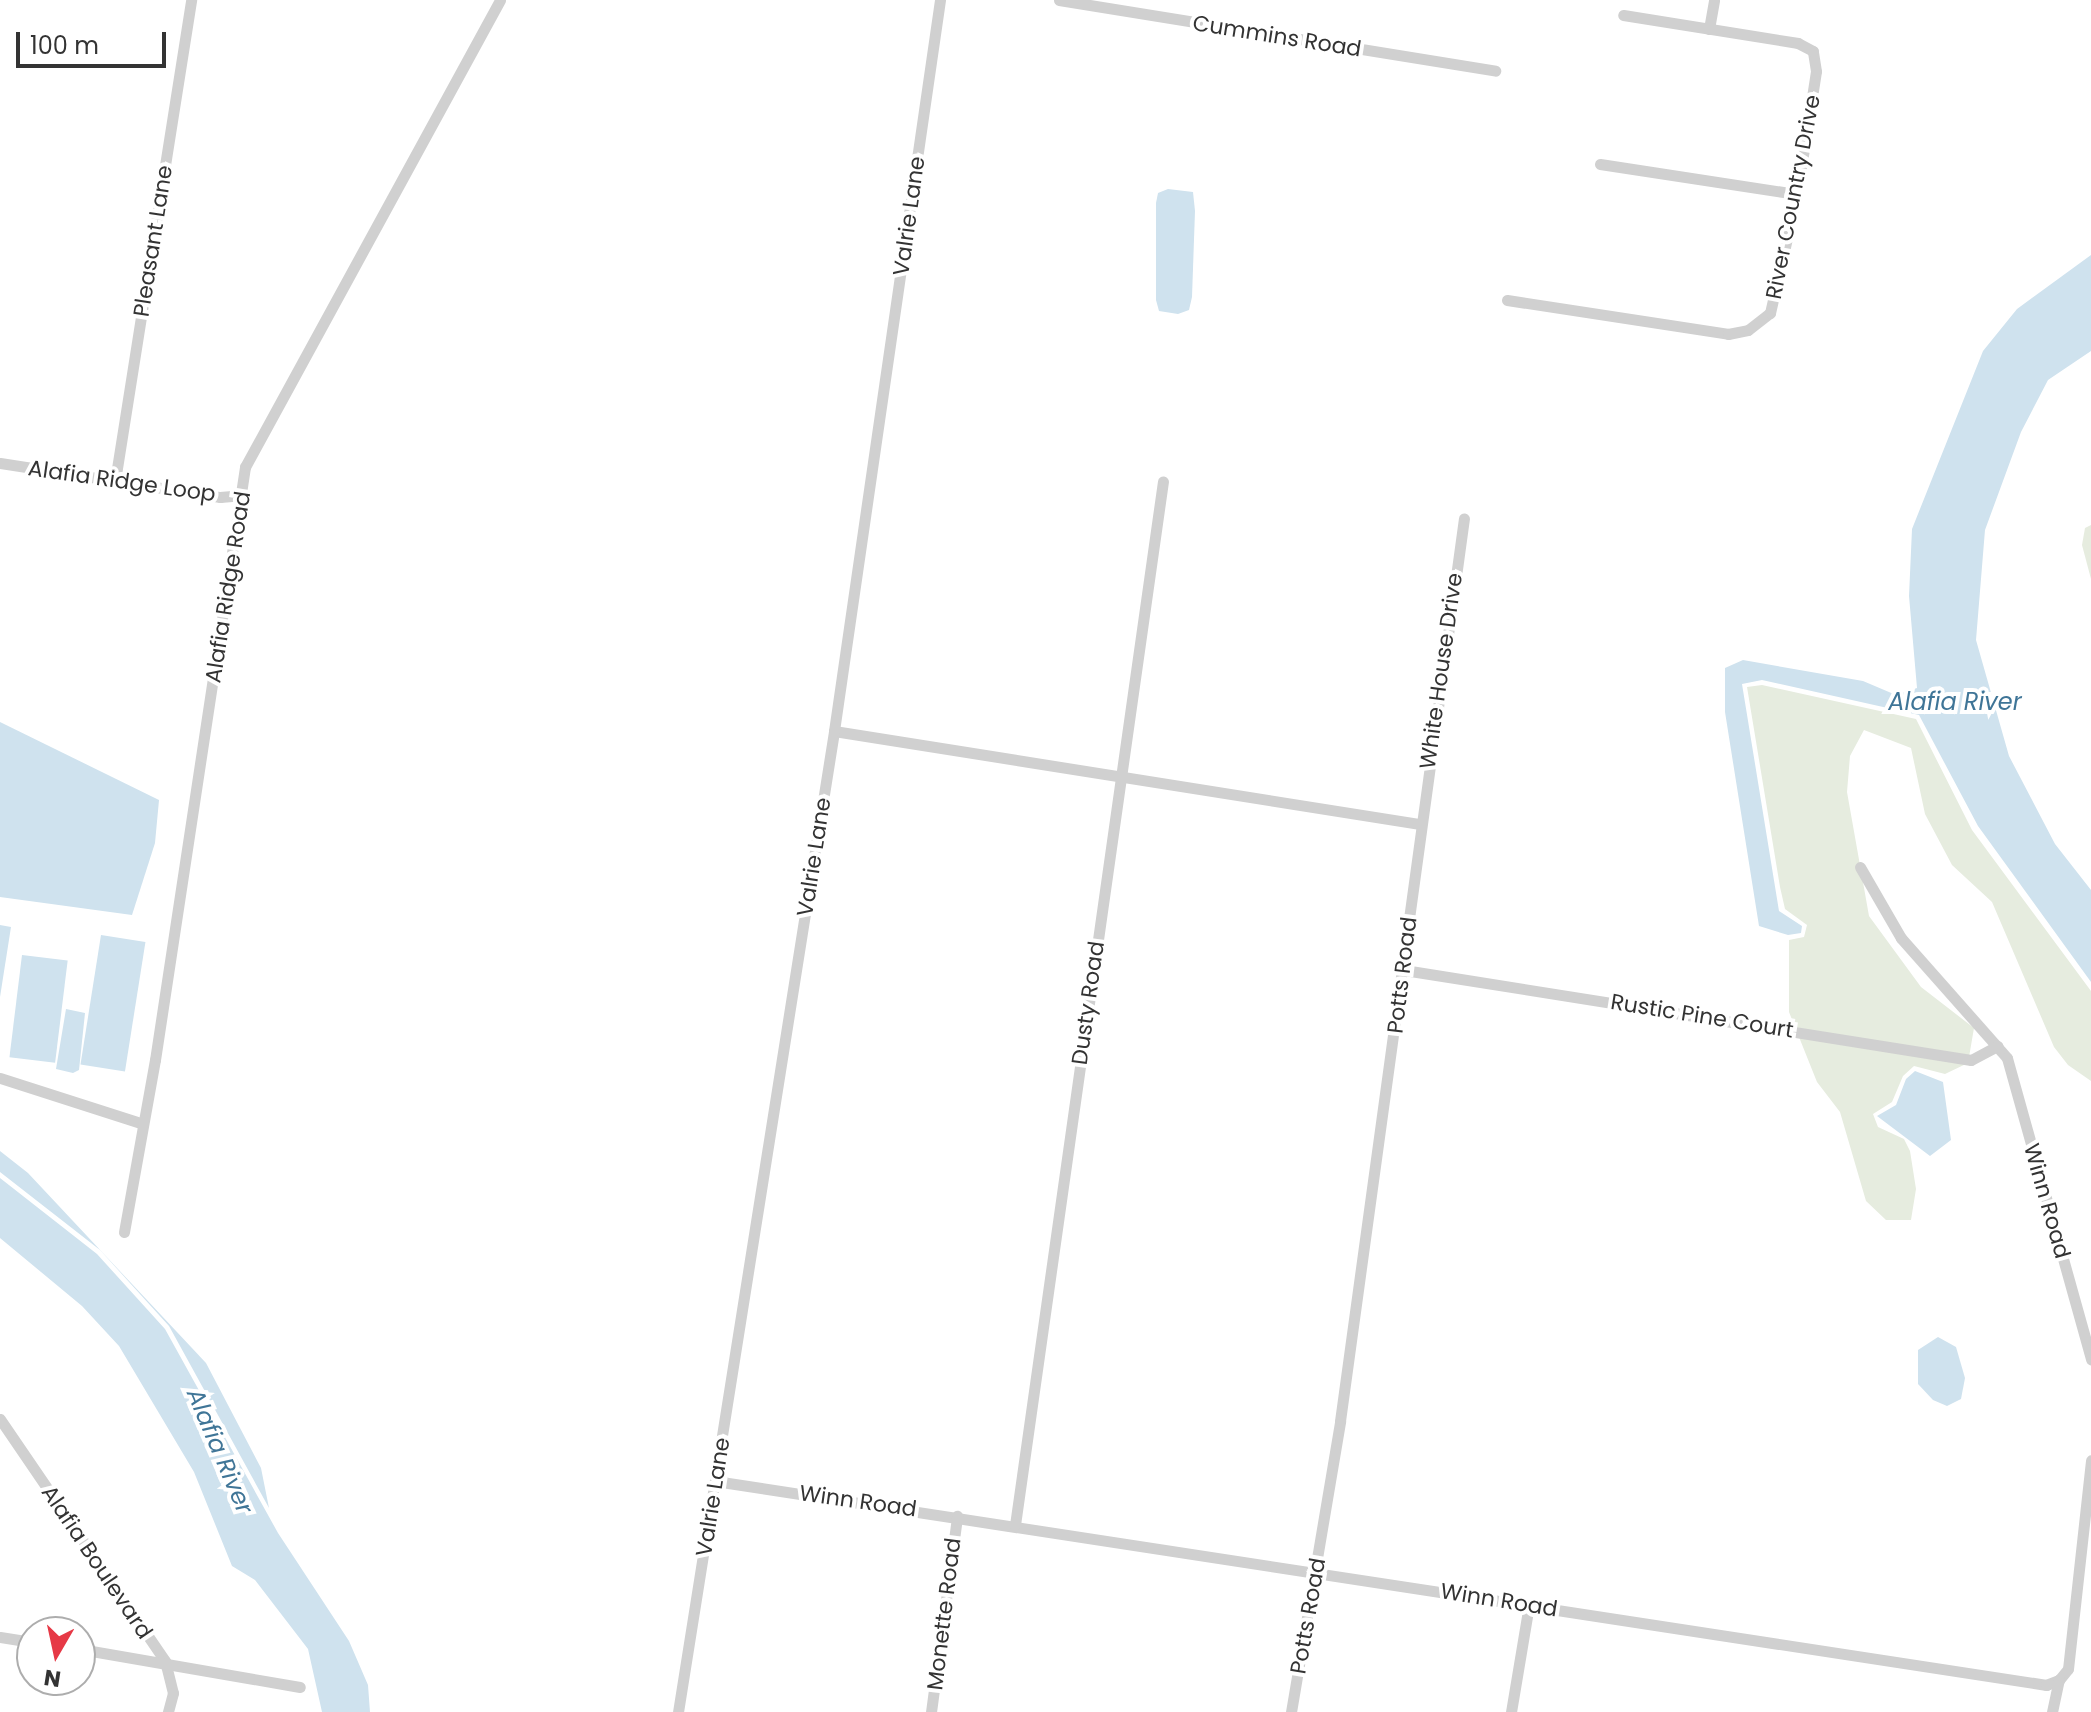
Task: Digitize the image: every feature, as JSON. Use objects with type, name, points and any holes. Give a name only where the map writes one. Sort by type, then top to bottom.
[{"type":"street","name":"Pleasant Lane","points":[[115,481],[191,0]]},
{"type":"street","name":"Alafia Ridge Road","points":[[124,1232],[244,495],[245,467],[500,0]]},
{"type":"street","name":"Valrie Lane","points":[[678,1712],[834,731],[940,0]]},
{"type":"street","name":"Cummins Road","points":[[1059,0],[1495,71]]},
{"type":"street","points":[[1709,29],[1714,0]]},
{"type":"street","name":"River Country Drive","points":[[1507,300],[1728,334],[1748,330],[1770,313],[1797,194],[1816,71],[1813,51],[1798,43],[1623,15]]},
{"type":"street","points":[[1600,164],[1797,194]]},
{"type":"street","name":"Alafia Ridge Loop","points":[[0,463],[220,497],[244,495]]},
{"type":"street","name":"Dusty Road","points":[[1015,1525],[1119,773],[1163,481]]},
{"type":"street","name":"White House Drive","points":[[1419,824],[1464,518]]},
{"type":"street","points":[[834,731],[1119,773],[1419,824]]},
{"type":"street","name":"Potts Road","points":[[1291,1712],[1316,1572],[1404,970],[1419,824]]},
{"type":"street","name":"Winn Road","points":[[1860,867],[1901,938],[2007,1058],[2091,1359]]},
{"type":"street","name":"Rustic Pine Court","points":[[1404,970],[1971,1060],[1997,1046]]},
{"type":"street","points":[[0,1078],[143,1124]]},
{"type":"street","name":"Alafia Boulevard","points":[[0,1419],[165,1661],[173,1693],[168,1712]]},
{"type":"street","points":[[2052,1712],[2059,1680],[2068,1669],[2091,1460]]},
{"type":"street","name":"Winn Road","points":[[715,1481],[2046,1685],[2059,1680]]},
{"type":"street","name":"Monette Road","points":[[931,1712],[957,1516]]},
{"type":"street","points":[[1511,1712],[1529,1604]]},
{"type":"street","points":[[96,1651],[300,1687]]},
{"type":"shaded area","points":[[2091,525],[2091,579],[2082,545],[2085,528]]},
{"type":"shaded area","points":[[1762,685],[1916,719],[1972,830],[2091,991],[2091,1081],[2068,1065],[2054,1047],[1992,902],[1952,865],[1925,814],[1911,748],[1864,730],[1850,756],[1847,792],[1869,916],[1921,987],[1974,1028],[1968,1063],[1945,1074],[1914,1066],[1903,1076],[1892,1102],[1873,1114],[1878,1127],[1904,1139],[1910,1151],[1916,1189],[1911,1220],[1886,1220],[1866,1201],[1840,1112],[1817,1082],[1789,1012],[1789,940],[1804,937],[1807,925],[1785,909],[1780,887],[1747,687]]},
{"type":"water","points":[[1168,189],[1193,192],[1195,211],[1192,297],[1189,310],[1178,314],[1159,311],[1156,300],[1156,203],[1158,193]]},
{"type":"water","name":"Alafia River","points":[[2091,255],[2091,351],[2048,380],[2021,432],[1985,530],[1976,640],[2009,756],[2055,844],[2091,890],[2091,982],[1978,826],[1919,715],[1762,680],[1742,684],[1779,911],[1802,926],[1801,933],[1788,935],[1759,926],[1725,712],[1725,668],[1743,660],[1863,681],[1896,695],[1917,688],[1909,596],[1912,529],[1983,351],[2017,309]]},
{"type":"water","points":[[0,722],[159,800],[155,843],[132,915],[0,897]]},
{"type":"water","points":[[0,925],[11,927],[0,997]]},
{"type":"water","points":[[101,935],[145,942],[125,1071],[81,1064]]},
{"type":"water","points":[[22,955],[68,961],[55,1063],[9,1057]]},
{"type":"water","points":[[66,1009],[85,1013],[79,1070],[73,1073],[56,1069]]},
{"type":"water","points":[[1915,1071],[1943,1082],[1951,1140],[1930,1156],[1877,1116],[1896,1105],[1906,1079]]},
{"type":"water","points":[[0,1151],[28,1173],[206,1363],[261,1468],[269,1508],[169,1326],[100,1250],[0,1172]]},
{"type":"water","name":"Alafia River","points":[[0,1178],[97,1254],[165,1329],[278,1533],[349,1641],[368,1685],[370,1712],[322,1712],[308,1649],[255,1580],[232,1566],[194,1472],[119,1346],[82,1306],[0,1238]]},
{"type":"water","points":[[1938,1337],[1956,1347],[1965,1378],[1961,1399],[1947,1406],[1933,1400],[1918,1384],[1918,1350]]}]
